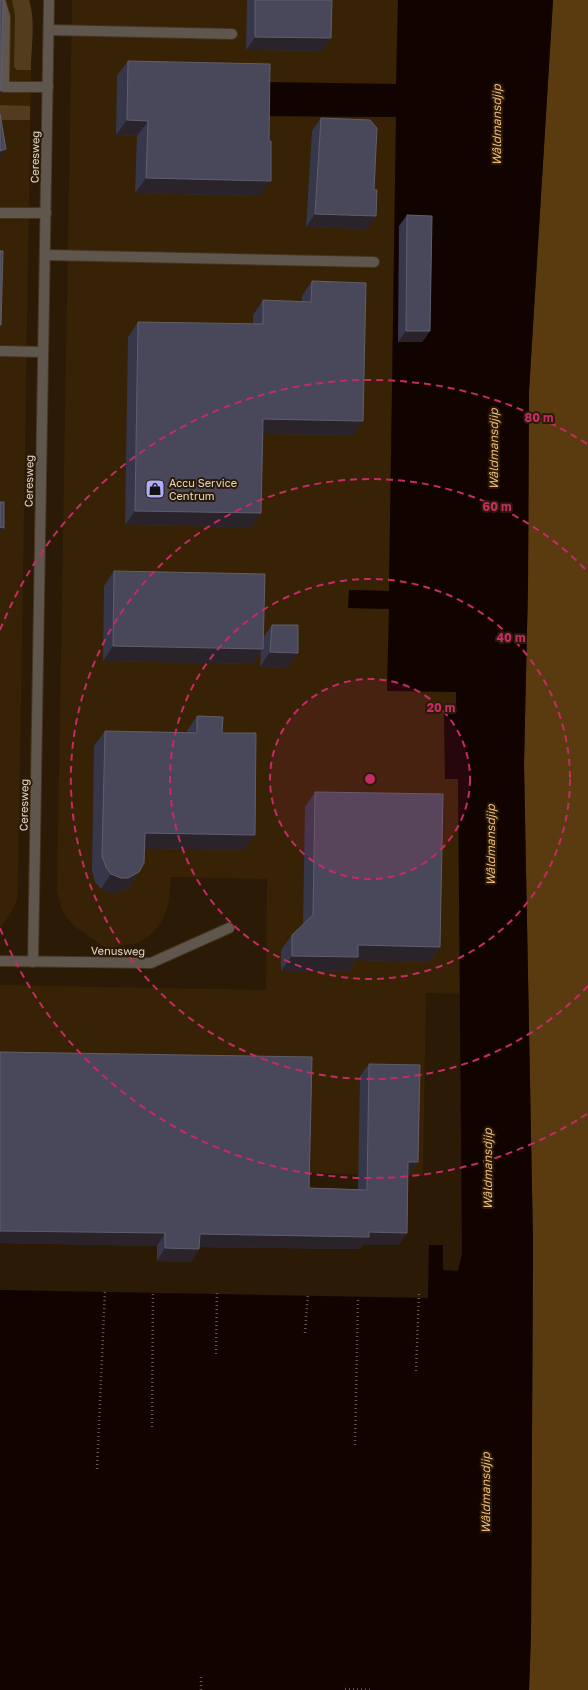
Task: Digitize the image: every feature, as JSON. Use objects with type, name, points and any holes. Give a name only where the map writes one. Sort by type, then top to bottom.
[{"type":"street","points":[[0,0],[5,17],[4,86],[48,87]]},
{"type":"street","name":"Ceresweg","points":[[33,962],[49,0]]},
{"type":"street","points":[[49,30],[232,34]]},
{"type":"street","points":[[0,212],[46,213]]},
{"type":"street","points":[[45,255],[374,262]]},
{"type":"street","points":[[0,351],[43,352]]},
{"type":"street","name":"Venusweg","points":[[0,961],[150,963],[228,928]]},
{"type":"path","points":[[98,1469],[105,1290]]},
{"type":"path","points":[[152,1427],[153,1291]]},
{"type":"path","points":[[216,1354],[218,1291]]},
{"type":"path","points":[[305,1333],[308,1293]]},
{"type":"path","points":[[416,1371],[420,1294]]},
{"type":"path","points":[[355,1445],[358,1297]]},
{"type":"path","points":[[201,1676],[201,1690]]},
{"type":"path","points":[[345,1689],[372,1690]]},
{"type":"shaded area","points":[[0,0],[29,0],[32,16],[18,888],[17,899],[11,913],[0,928]]},
{"type":"shaded area","points":[[12,0],[29,0],[33,26],[31,70],[17,70],[14,67],[15,16]]},
{"type":"shaded area","points":[[72,0],[398,0],[396,84],[260,82],[259,116],[396,117],[389,591],[349,590],[348,608],[389,609],[387,691],[456,691],[456,711],[444,712],[445,779],[458,779],[461,994],[426,993],[423,1176],[0,1165],[0,985],[266,990],[267,879],[171,877],[169,901],[162,921],[156,929],[148,937],[137,943],[116,947],[104,947],[74,926],[63,912],[59,901],[57,888]]},
{"type":"shaded area","points":[[553,0],[588,0],[588,1690],[529,1690],[531,1635],[533,1242],[524,764],[528,586],[529,391]]},
{"type":"shaded area","points":[[0,105],[30,106],[30,120],[0,120]]},
{"type":"water","name":"Wâldmansdjip","points":[[398,0],[553,0],[529,391],[528,586],[524,764],[533,1242],[531,1635],[529,1690],[0,1690],[0,1290],[428,1298],[429,1245],[443,1245],[443,1270],[458,1271],[462,1253],[458,779],[445,779],[444,712],[456,711],[456,692],[387,691],[389,609],[348,608],[349,590],[389,591],[396,117],[259,116],[260,82],[396,84]]},
{"type":"building","points":[[0,0],[3,0],[0,91]]},
{"type":"building","points":[[255,0],[332,0],[331,38],[255,37]]},
{"type":"building","points":[[128,61],[270,64],[269,141],[271,141],[271,181],[146,178],[148,121],[127,120]]},
{"type":"building","points":[[0,114],[6,149],[0,151]]},
{"type":"building","points":[[321,118],[370,120],[377,128],[374,190],[377,190],[376,216],[315,214]]},
{"type":"building","points":[[407,215],[432,216],[430,331],[406,331]]},
{"type":"building","points":[[0,251],[3,251],[1,325],[0,325]]},
{"type":"building","points":[[312,281],[366,283],[363,421],[263,419],[261,513],[135,511],[138,322],[263,324],[263,300],[311,302]]},
{"type":"building","points":[[0,502],[4,502],[4,528],[0,527]]},
{"type":"building","points":[[114,571],[265,574],[263,649],[113,646]]},
{"type":"building","points":[[272,625],[298,625],[298,653],[270,652]]},
{"type":"building","points":[[197,716],[223,717],[222,733],[256,733],[255,835],[145,833],[144,863],[139,872],[128,878],[121,878],[111,874],[106,867],[102,856],[105,731],[197,733]]},
{"type":"building","points":[[315,792],[443,794],[440,947],[358,945],[358,957],[292,956],[292,935],[313,915]]},
{"type":"building","points":[[0,1052],[312,1057],[309,1188],[367,1190],[369,1064],[420,1065],[418,1162],[408,1162],[407,1233],[369,1232],[369,1237],[200,1234],[199,1249],[165,1248],[165,1233],[0,1231]]},
{"type":"place","name":"Accu Service Centrum","points":[[155,489]]}]
